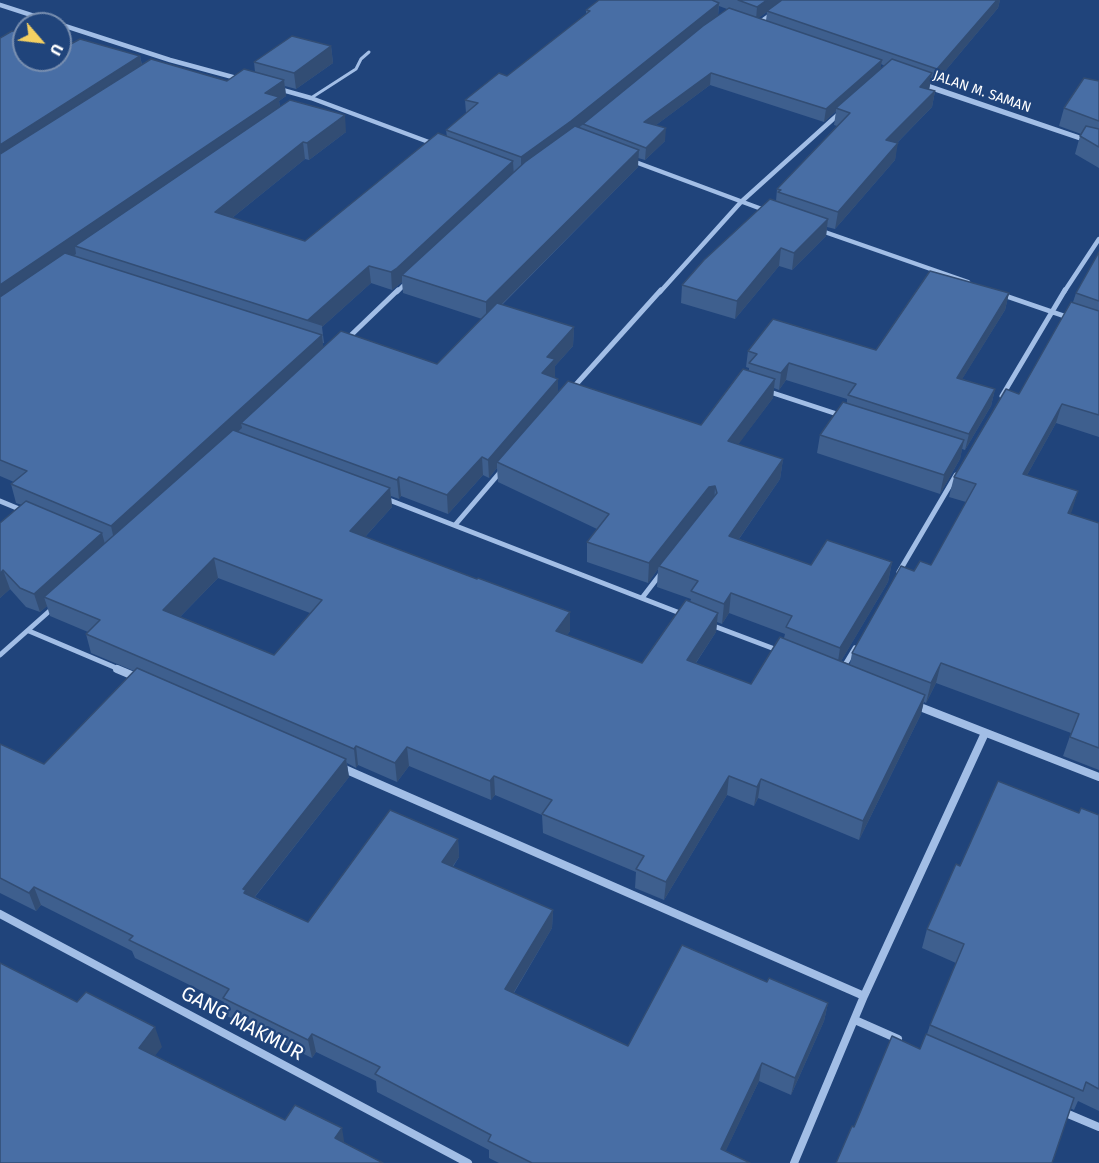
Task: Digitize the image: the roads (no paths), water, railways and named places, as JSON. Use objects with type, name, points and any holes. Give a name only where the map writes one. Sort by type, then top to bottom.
[{"type":"street","points":[[756,25],[791,0]]},
{"type":"street","points":[[0,5],[170,60],[246,80]]},
{"type":"street","points":[[746,22],[767,29]]},
{"type":"street","points":[[160,66],[170,60]]},
{"type":"street","name":"JALAN M. SAMAN","points":[[909,80],[1099,145]]},
{"type":"street","points":[[267,86],[311,98],[444,147]]},
{"type":"street","points":[[301,105],[311,98]]},
{"type":"street","points":[[567,394],[741,202],[851,103]]},
{"type":"street","points":[[619,155],[774,214]]},
{"type":"street","points":[[808,226],[973,284]]},
{"type":"street","points":[[997,405],[1051,312],[1099,239]]},
{"type":"street","points":[[342,343],[410,280]]},
{"type":"street","points":[[996,292],[1080,321]]},
{"type":"street","points":[[763,390],[843,416]]},
{"type":"street","points":[[455,525],[507,464]]},
{"type":"street","points":[[898,575],[962,466]]},
{"type":"street","points":[[378,496],[697,619]]},
{"type":"street","points":[[0,501],[32,515]]},
{"type":"street","points":[[642,598],[669,563]]},
{"type":"street","points":[[0,656],[64,598]]},
{"type":"street","points":[[708,623],[785,653]]},
{"type":"street","points":[[29,631],[139,679]]},
{"type":"street","points":[[840,674],[857,644]]},
{"type":"street","points":[[912,704],[1099,777]]},
{"type":"street","points":[[794,1163],[864,996],[985,733]]},
{"type":"street","points":[[337,765],[864,996]]},
{"type":"street","name":"GANG MAKMUR","points":[[0,914],[468,1163]]},
{"type":"street","points":[[855,1020],[908,1043]]},
{"type":"street","points":[[1056,1109],[1099,1127]]},
{"type":"lane","points":[[311,98],[356,69],[361,59],[369,52]]}]
